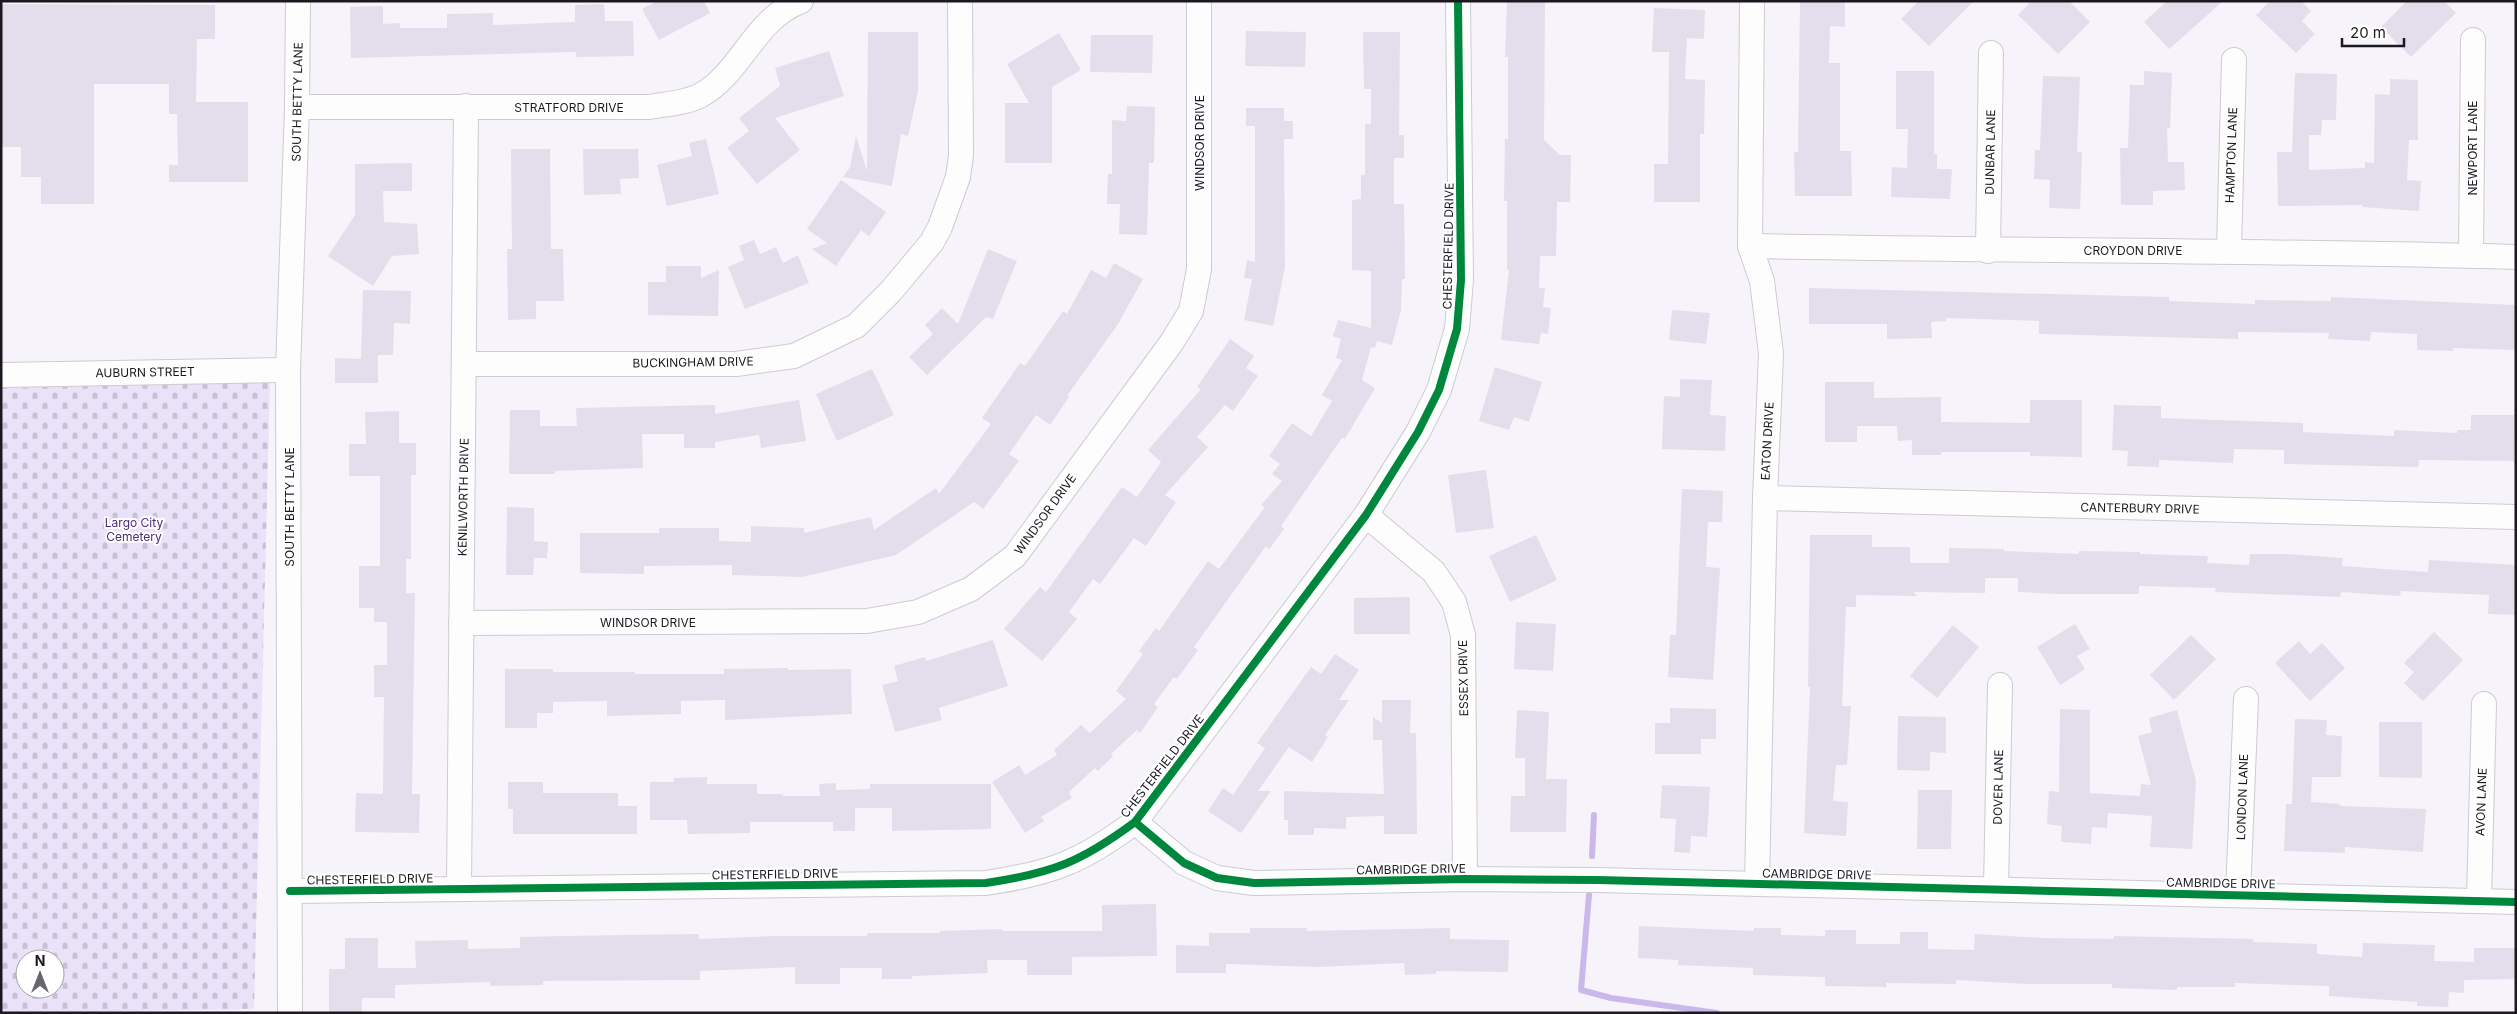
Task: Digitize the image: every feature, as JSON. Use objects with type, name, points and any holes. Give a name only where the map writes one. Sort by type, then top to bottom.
[{"type":"street","name":"SOUTH BETTY LANE","points":[[290,1013],[288,370],[298,107],[298,1]]},
{"type":"street","name":"STRATFORD DRIVE","points":[[298,107],[649,107],[701,95],[719,80],[765,25],[783,10],[801,1]]},
{"type":"street","name":"BUCKINGHAM DRIVE","points":[[464,364],[736,364],[794,356],[856,326],[891,291],[932,242],[940,227],[958,177],[961,155],[960,1]]},
{"type":"street","name":"WINDSOR DRIVE","points":[[461,623],[867,621],[904,616],[971,589],[1015,556],[1172,342],[1191,311],[1199,269],[1198,1]]},
{"type":"street","name":"CHESTERFIELD DRIVE","points":[[290,891],[986,883],[1031,877],[1069,864],[1101,847],[1135,822],[1366,516],[1418,432],[1439,390],[1458,329],[1462,280],[1458,1]]},
{"type":"street","name":"EATON DRIVE","points":[[1752,1],[1750,246],[1762,281],[1771,353],[1765,498],[1757,884]]},
{"type":"street","name":"NEWPORT LANE","points":[[2471,255],[2473,40]]},
{"type":"street","name":"DUNBAR LANE","points":[[1988,251],[1992,53]]},
{"type":"street","name":"HAMPTON LANE","points":[[2229,250],[2234,60]]},
{"type":"street","name":"KENILWORTH DRIVE","points":[[459,889],[466,106]]},
{"type":"street","name":"CROYDON DRIVE","points":[[1750,246],[1988,251],[2229,250],[2516,256]]},
{"type":"street","name":"AUBURN STREET","points":[[1,374],[288,370]]},
{"type":"street","name":"CANTERBURY DRIVE","points":[[1765,498],[2516,517]]},
{"type":"street","name":"ESSEX DRIVE","points":[[1366,516],[1434,572],[1454,602],[1463,635],[1465,879]]},
{"type":"street","name":"DOVER LANE","points":[[1996,888],[2000,685]]},
{"type":"street","name":"LONDON LANE","points":[[2238,894],[2246,699]]},
{"type":"street","name":"AVON LANE","points":[[2479,901],[2484,704]]},
{"type":"street","name":"CAMBRIDGE DRIVE","points":[[1135,822],[1184,863],[1216,878],[1254,883],[1465,879],[1996,888],[2516,902]]},
{"type":"green space","name":"Largo City Cemetery","points":[[270,382],[254,1009],[1,1013],[1,388]]},
{"type":"building","points":[[657,1],[704,1],[710,13],[659,40],[642,9]]},
{"type":"building","points":[[1507,1],[1545,1],[1544,140],[1560,155],[1571,155],[1570,202],[1557,202],[1556,256],[1540,256],[1539,288],[1545,288],[1543,307],[1551,308],[1548,334],[1541,333],[1539,344],[1501,340],[1509,270],[1507,270],[1507,201],[1504,201],[1505,139],[1508,139],[1508,57],[1505,57]]},
{"type":"building","points":[[1800,1],[1845,1],[1845,27],[1830,26],[1829,63],[1840,63],[1840,151],[1851,151],[1852,196],[1795,196],[1794,152],[1798,152]]},
{"type":"building","points":[[1919,1],[1974,1],[1929,46],[1901,19]]},
{"type":"building","points":[[2031,1],[2069,1],[2090,22],[2058,54],[2018,15]]},
{"type":"building","points":[[2167,1],[2223,1],[2169,49],[2144,22]]},
{"type":"building","points":[[2270,1],[2301,1],[2311,11],[2302,21],[2315,34],[2296,53],[2256,15]]},
{"type":"building","points":[[2407,1],[2444,1],[2456,13],[2411,57],[2381,27]]},
{"type":"building","points":[[1,4],[215,5],[215,39],[197,39],[196,102],[248,102],[248,182],[169,182],[169,165],[178,165],[177,114],[169,114],[169,84],[94,84],[94,204],[41,204],[41,177],[21,177],[21,147],[1,147]]},
{"type":"building","points":[[604,4],[605,21],[633,21],[634,56],[576,57],[576,52],[351,58],[350,7],[383,6],[383,24],[400,23],[400,28],[447,28],[447,14],[493,13],[493,25],[575,22],[575,5]]},
{"type":"building","points":[[1654,8],[1705,10],[1704,39],[1687,38],[1685,79],[1705,80],[1704,134],[1700,134],[1700,202],[1654,202],[1654,164],[1668,164],[1669,52],[1652,52]]},
{"type":"building","points":[[1246,31],[1306,32],[1305,67],[1245,66]]},
{"type":"building","points":[[868,32],[918,32],[918,91],[908,136],[901,134],[892,186],[843,177],[850,167],[856,136],[867,171]]},
{"type":"building","points":[[1363,32],[1400,32],[1399,135],[1404,135],[1404,158],[1394,158],[1394,204],[1404,204],[1405,279],[1402,279],[1401,310],[1392,345],[1377,341],[1375,348],[1371,347],[1362,380],[1375,388],[1345,439],[1342,438],[1281,526],[1284,529],[1269,549],[1266,546],[1194,647],[1198,650],[1177,679],[1174,677],[1154,704],[1158,707],[1140,733],[1137,730],[1111,754],[1113,756],[1098,771],[1095,768],[1069,792],[1072,798],[1041,817],[1044,821],[1025,833],[992,782],[1019,765],[1025,775],[1057,755],[1054,750],[1081,725],[1090,733],[1126,699],[1116,691],[1143,654],[1139,651],[1156,628],[1159,631],[1208,561],[1219,569],[1265,507],[1261,505],[1282,481],[1272,474],[1280,464],[1269,456],[1292,423],[1311,436],[1332,401],[1322,395],[1342,360],[1336,358],[1341,339],[1333,336],[1338,320],[1371,328],[1371,271],[1352,270],[1352,200],[1361,199],[1361,175],[1365,175],[1365,124],[1371,124],[1371,89],[1364,89]]},
{"type":"building","points":[[1059,33],[1081,70],[1052,87],[1052,163],[1005,163],[1005,103],[1029,103],[1007,64]]},
{"type":"building","points":[[1091,35],[1153,35],[1152,73],[1090,72]]},
{"type":"building","points":[[829,51],[844,96],[775,118],[800,150],[757,184],[727,148],[749,131],[739,118],[780,86],[775,68]]},
{"type":"building","points":[[1896,71],[1934,71],[1934,154],[1937,154],[1937,169],[1952,169],[1950,199],[1891,197],[1892,167],[1907,168],[1908,129],[1896,129]]},
{"type":"building","points":[[2144,71],[2172,73],[2170,128],[2167,128],[2168,162],[2184,162],[2185,190],[2153,191],[2153,205],[2121,205],[2120,148],[2128,148],[2130,85],[2144,85]]},
{"type":"building","points":[[2295,73],[2337,74],[2336,120],[2322,120],[2321,135],[2309,135],[2309,170],[2365,168],[2365,162],[2374,163],[2375,94],[2390,95],[2390,79],[2418,80],[2418,140],[2409,140],[2407,180],[2421,181],[2419,211],[2362,207],[2362,205],[2278,206],[2277,152],[2292,152]]},
{"type":"building","points":[[2043,76],[2080,77],[2077,152],[2082,152],[2080,209],[2049,208],[2050,180],[2034,179],[2035,150],[2040,150]]},
{"type":"building","points":[[1127,106],[1155,107],[1154,163],[1149,163],[1147,235],[1119,234],[1120,204],[1107,204],[1108,174],[1112,174],[1112,120],[1126,121]]},
{"type":"building","points":[[1246,108],[1284,108],[1284,121],[1293,121],[1293,139],[1284,139],[1285,267],[1273,326],[1244,320],[1252,279],[1244,278],[1247,260],[1255,262],[1255,126],[1246,126]]},
{"type":"building","points":[[706,139],[719,194],[667,206],[657,165],[692,156],[689,143]]},
{"type":"building","points":[[511,149],[550,149],[551,249],[563,249],[564,301],[536,301],[536,319],[508,320],[507,249],[512,249]]},
{"type":"building","points":[[583,149],[638,149],[639,178],[620,179],[621,194],[584,195]]},
{"type":"building","points":[[412,163],[412,191],[383,191],[384,222],[417,224],[419,254],[392,256],[373,286],[328,256],[355,215],[355,164]]},
{"type":"building","points":[[841,180],[886,212],[869,236],[861,230],[836,266],[812,249],[827,243],[807,229]]},
{"type":"building","points":[[754,240],[760,254],[776,247],[783,263],[798,255],[809,283],[745,309],[728,267],[744,260],[739,246]]},
{"type":"building","points":[[988,249],[1017,261],[993,319],[986,317],[927,375],[909,357],[933,334],[925,325],[942,308],[958,324]]},
{"type":"building","points":[[1114,263],[1143,279],[1118,324],[1067,396],[1069,397],[1050,425],[1036,415],[1009,454],[1019,461],[983,509],[974,502],[896,555],[802,577],[732,575],[732,565],[644,566],[644,574],[580,573],[580,533],[659,533],[659,528],[719,528],[719,541],[751,542],[751,526],[804,528],[804,533],[871,517],[874,530],[936,488],[939,494],[991,424],[982,418],[1020,363],[1025,366],[1063,311],[1067,314],[1091,270],[1106,278]]},
{"type":"building","points":[[666,266],[701,266],[701,278],[719,270],[718,316],[648,315],[648,282],[666,282]]},
{"type":"building","points":[[1809,288],[2169,297],[2169,301],[2255,304],[2255,300],[2331,301],[2331,297],[2516,305],[2516,350],[2453,348],[2453,351],[2417,350],[2417,334],[2371,332],[2370,341],[2328,339],[2329,333],[2238,332],[2238,339],[2039,334],[2039,321],[1946,318],[1946,321],[1931,322],[1932,338],[1887,339],[1887,324],[1809,324]]},
{"type":"building","points":[[363,290],[411,291],[410,324],[394,323],[393,355],[378,355],[378,383],[335,383],[335,358],[361,359]]},
{"type":"building","points":[[1672,310],[1710,313],[1706,344],[1669,340]]},
{"type":"building","points":[[1230,339],[1254,356],[1246,368],[1258,376],[1233,411],[1225,405],[1197,437],[1208,447],[1165,495],[1176,502],[1146,546],[1134,538],[1100,584],[1093,579],[1069,612],[1077,619],[1042,661],[1004,629],[1040,587],[1046,592],[1122,487],[1137,497],[1161,462],[1148,450],[1201,389],[1197,387]]},
{"type":"building","points":[[1495,367],[1542,382],[1529,422],[1514,417],[1509,430],[1479,421]]},
{"type":"building","points":[[872,369],[894,415],[837,441],[816,394]]},
{"type":"building","points":[[1680,379],[1712,380],[1710,415],[1726,416],[1725,451],[1662,449],[1664,396],[1680,397]]},
{"type":"building","points":[[1825,382],[1874,382],[1874,398],[1941,397],[1941,422],[2030,423],[2030,400],[2082,400],[2082,457],[2030,456],[2030,452],[1941,452],[1941,455],[1912,455],[1912,440],[1898,441],[1897,426],[1857,426],[1857,442],[1825,442]]},
{"type":"building","points":[[799,400],[806,441],[761,448],[759,435],[715,442],[715,448],[684,448],[684,434],[642,434],[643,468],[555,471],[555,474],[509,474],[510,410],[540,410],[540,426],[577,426],[576,408],[715,405],[715,414]]},
{"type":"building","points":[[2114,405],[2161,406],[2161,418],[2303,423],[2303,432],[2394,436],[2394,430],[2457,433],[2457,430],[2471,430],[2471,415],[2515,415],[2514,461],[2419,460],[2418,467],[2284,464],[2284,450],[2234,449],[2233,463],[2159,460],[2159,467],[2127,466],[2128,451],[2112,450]]},
{"type":"building","points":[[399,411],[399,443],[416,443],[416,475],[411,475],[411,559],[406,559],[406,593],[415,593],[412,794],[420,794],[419,833],[355,832],[356,793],[383,794],[384,697],[374,697],[374,665],[387,665],[387,622],[374,622],[374,608],[359,608],[359,566],[380,566],[380,476],[349,476],[349,444],[366,444],[365,412]]},
{"type":"building","points":[[1486,470],[1494,528],[1456,533],[1448,475]]},
{"type":"building","points":[[1682,489],[1723,491],[1722,522],[1708,522],[1706,567],[1720,568],[1713,680],[1668,677],[1670,635],[1676,635]]},
{"type":"building","points":[[507,507],[534,508],[534,541],[548,542],[547,558],[534,558],[533,575],[506,575]]},
{"type":"building","points":[[1536,535],[1557,580],[1510,602],[1489,556]]},
{"type":"building","points":[[1810,535],[1872,535],[1872,547],[1910,547],[1910,563],[1949,563],[1949,548],[2004,549],[2004,551],[2079,554],[2079,551],[2140,552],[2140,554],[2208,556],[2207,563],[2249,565],[2250,554],[2287,554],[2343,558],[2342,566],[2428,572],[2429,560],[2516,565],[2516,615],[2488,614],[2489,595],[2401,591],[2400,596],[2341,592],[2340,597],[2215,592],[2216,588],[2139,586],[2139,594],[2056,594],[2018,592],[2018,578],[1985,578],[1985,593],[1913,592],[1917,596],[1856,595],[1856,607],[1846,607],[1842,706],[1851,706],[1847,765],[1836,765],[1833,801],[1848,802],[1846,836],[1804,833],[1810,687],[1808,687]]},
{"type":"building","points":[[1410,597],[1410,634],[1354,634],[1354,598]]},
{"type":"building","points":[[1516,622],[1556,624],[1553,671],[1514,669]]},
{"type":"building","points":[[2075,624],[2090,649],[2077,656],[2085,669],[2060,685],[2037,647]]},
{"type":"building","points":[[1953,625],[1979,647],[1937,698],[1910,676]]},
{"type":"building","points":[[2434,632],[2463,660],[2423,701],[2404,683],[2414,672],[2404,663]]},
{"type":"building","points":[[2191,635],[2216,659],[2174,700],[2150,675]]},
{"type":"building","points":[[993,640],[1008,686],[939,708],[942,720],[895,732],[882,685],[898,681],[894,666],[925,657],[926,661]]},
{"type":"building","points":[[2299,641],[2310,654],[2322,643],[2345,668],[2310,701],[2275,663]]},
{"type":"building","points":[[1335,654],[1359,670],[1339,700],[1349,700],[1325,735],[1328,737],[1312,762],[1289,747],[1258,791],[1271,791],[1241,833],[1208,811],[1223,788],[1233,795],[1265,748],[1257,743],[1311,667],[1321,674]]},
{"type":"building","points":[[788,668],[788,670],[851,669],[852,714],[725,720],[725,700],[681,701],[681,714],[607,716],[607,701],[553,702],[553,713],[537,713],[537,728],[505,728],[505,669],[553,669],[553,672],[635,672],[635,674],[724,674],[724,669]]},
{"type":"building","points":[[1382,700],[1411,700],[1410,733],[1416,733],[1417,834],[1384,834],[1384,816],[1346,817],[1346,829],[1314,828],[1314,835],[1288,835],[1288,820],[1284,820],[1284,791],[1384,794],[1382,740],[1373,740],[1373,717],[1382,723]]},
{"type":"building","points":[[1670,708],[1716,709],[1716,739],[1701,739],[1701,754],[1655,754],[1655,723],[1670,723]]},
{"type":"building","points":[[2060,709],[2090,710],[2090,793],[2140,796],[2141,784],[2151,785],[2138,736],[2152,732],[2149,718],[2177,710],[2196,781],[2192,849],[2150,847],[2152,816],[2108,813],[2107,828],[2092,827],[2091,844],[2061,842],[2062,826],[2047,824],[2049,791],[2059,792]]},
{"type":"building","points":[[1517,710],[1549,712],[1546,779],[1567,779],[1566,832],[1510,832],[1511,796],[1525,796],[1525,758],[1515,758]]},
{"type":"building","points":[[1898,716],[1946,717],[1946,753],[1930,752],[1930,771],[1897,770]]},
{"type":"building","points":[[2295,719],[2327,720],[2326,735],[2342,736],[2341,777],[2312,777],[2311,802],[2340,804],[2339,806],[2426,809],[2423,852],[2345,847],[2345,853],[2284,851],[2286,804],[2292,804]]},
{"type":"building","points":[[2379,722],[2422,722],[2422,778],[2379,777]]},
{"type":"building","points":[[707,777],[707,784],[757,784],[757,794],[783,794],[783,796],[820,796],[819,784],[836,783],[836,790],[870,789],[870,784],[991,784],[991,829],[892,831],[892,808],[855,808],[855,831],[833,831],[833,822],[750,822],[750,833],[688,834],[687,820],[650,820],[650,782],[674,782],[674,778]]},
{"type":"building","points":[[508,782],[543,782],[543,793],[618,793],[618,806],[637,806],[637,834],[513,834],[513,809],[508,809]]},
{"type":"building","points":[[1662,785],[1710,787],[1707,837],[1691,836],[1690,853],[1674,852],[1676,819],[1660,818]]},
{"type":"building","points":[[1918,790],[1952,790],[1951,849],[1917,849]]},
{"type":"building","points":[[1156,904],[1157,956],[1072,957],[1072,975],[1027,975],[1027,960],[987,960],[988,973],[912,976],[912,979],[882,979],[882,968],[840,968],[840,984],[795,984],[795,967],[700,971],[700,980],[543,981],[543,985],[490,986],[490,982],[395,985],[395,998],[362,998],[362,1013],[329,1013],[329,969],[345,969],[345,938],[378,938],[378,968],[416,968],[415,941],[468,940],[468,949],[520,948],[520,937],[699,934],[699,939],[776,936],[867,936],[868,933],[940,933],[940,931],[1002,929],[1002,931],[1102,931],[1102,905]]},
{"type":"building","points":[[1639,926],[1754,931],[1754,928],[1781,928],[1781,935],[1825,936],[1825,930],[1856,930],[1856,944],[1900,944],[1900,932],[1928,932],[1928,949],[1974,950],[1975,934],[2044,938],[2113,939],[2114,936],[2253,939],[2253,942],[2317,944],[2317,954],[2362,957],[2363,943],[2435,945],[2434,961],[2474,962],[2474,948],[2516,948],[2516,979],[2464,980],[2464,993],[2449,992],[2448,1007],[2417,1006],[2417,1002],[2329,996],[2329,986],[2235,983],[2235,987],[2177,987],[2177,990],[2112,988],[2112,984],[2026,984],[1956,980],[1956,984],[1886,983],[1886,987],[1825,986],[1825,977],[1753,975],[1753,968],[1678,965],[1678,960],[1638,958]]},
{"type":"building","points":[[1250,928],[1307,928],[1307,931],[1450,928],[1450,939],[1509,940],[1508,972],[1436,971],[1436,974],[1405,975],[1404,963],[1319,967],[1226,964],[1226,973],[1176,973],[1176,945],[1209,946],[1209,933],[1250,933]]},
{"type":"waterway","points":[[1592,856],[1594,815]]},
{"type":"waterway","points":[[1589,895],[1581,990],[1611,998],[1717,1013]]},
{"type":"cycle path","points":[[290,891],[986,883],[1030,875],[1065,864],[1098,847],[1135,822],[1366,515],[1418,432],[1439,390],[1457,329],[1461,280],[1458,1]]},
{"type":"cycle path","points":[[1135,822],[1184,863],[1217,878],[1254,883],[1465,879],[1597,880],[2516,902]]}]
